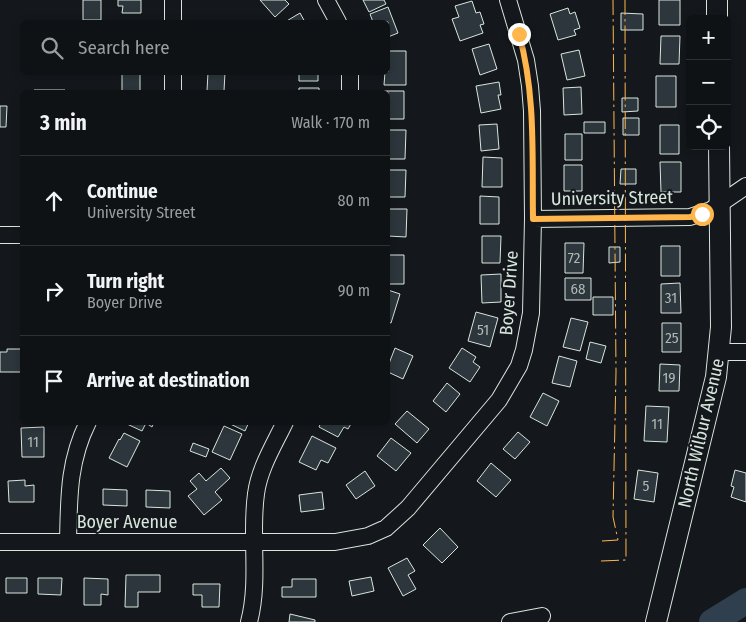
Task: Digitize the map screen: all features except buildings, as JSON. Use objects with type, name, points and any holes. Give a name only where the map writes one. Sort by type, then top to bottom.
[{"type":"main road","points":[[717,0],[717,15]]},
{"type":"main road","name":"North Wilbur Avenue","points":[[656,622],[716,377],[720,352],[719,150]]},
{"type":"street","points":[[173,0],[173,20]]},
{"type":"street","points":[[326,0],[337,20]]},
{"type":"street","name":"Boyer Drive","points":[[254,542],[334,542],[368,536],[386,528],[408,508],[499,400],[519,366],[526,343],[531,313],[533,219],[530,86],[526,60],[508,0]]},
{"type":"street","points":[[173,75],[173,90]]},
{"type":"street","points":[[350,75],[350,90]]},
{"type":"street","name":"University Street","points":[[533,219],[690,217],[720,206],[746,186]]},
{"type":"street","points":[[0,235],[20,235]]},
{"type":"street","points":[[720,352],[746,352]]},
{"type":"street","points":[[68,542],[69,484],[77,449],[87,425]]},
{"type":"street","points":[[249,622],[254,596],[256,494],[259,479],[284,425]]},
{"type":"street","name":"Boyer Avenue","points":[[0,542],[254,542]]},
{"type":"street","points":[[510,622],[542,616]]},
{"type":"waterway","points":[[712,622],[746,601]]},
{"type":"power","points":[[602,541],[618,540],[613,517],[616,372],[613,0]]},
{"type":"power","points":[[601,561],[626,560],[625,0]]},
{"type":"route","points":[[519,34],[526,60],[532,111],[533,219],[690,217],[702,214]]}]
